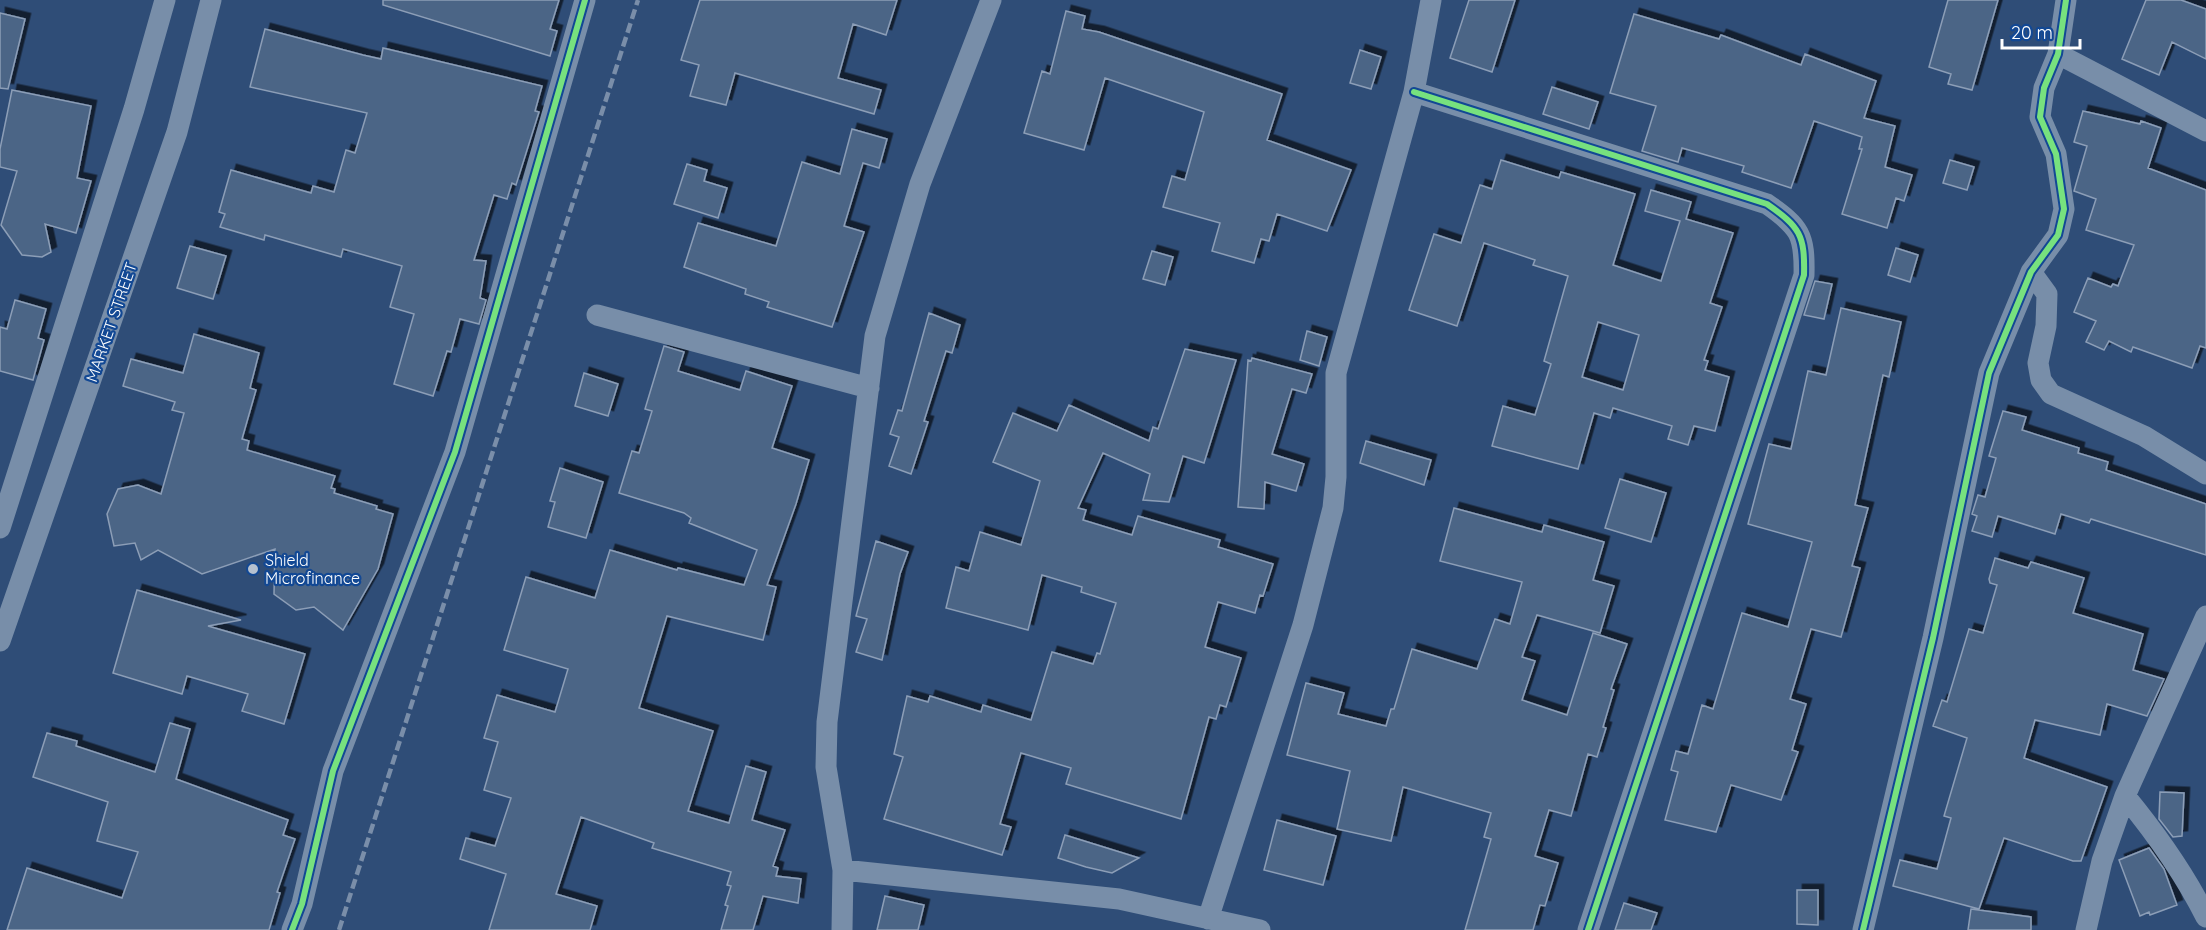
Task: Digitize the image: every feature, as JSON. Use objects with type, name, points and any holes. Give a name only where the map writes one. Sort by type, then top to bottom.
[{"type":"street","points":[[0,528],[134,109],[165,0]]},
{"type":"street","name":"MARKET STREET","points":[[0,641],[177,132],[211,0]]},
{"type":"street","points":[[292,930],[302,904],[333,771],[455,453],[585,0]]},
{"type":"street","points":[[842,930],[843,870],[826,767],[827,722],[875,336],[920,184],[992,0]]},
{"type":"street","points":[[1208,919],[1300,637],[1333,508],[1336,477],[1336,373],[1414,92],[1431,0]]},
{"type":"street","points":[[1863,930],[1933,638],[1989,373],[2031,272],[2058,235],[2064,209],[2056,154],[2040,117],[2044,88],[2058,54],[2066,0]]},
{"type":"street","points":[[2058,54],[2206,131]]},
{"type":"street","points":[[1414,92],[1767,204],[1789,219],[1805,246],[1804,275],[1588,930]]},
{"type":"street","points":[[2031,272],[2047,294],[2046,326],[2038,363],[2041,380],[2051,394],[2144,436],[2206,474]]},
{"type":"street","points":[[597,315],[869,388]]},
{"type":"street","points":[[2086,930],[2102,861],[2125,796],[2206,616]]},
{"type":"street","points":[[2125,796],[2179,867],[2206,917]]},
{"type":"street","points":[[843,870],[1119,899],[1260,930]]},
{"type":"building","points":[[383,0],[559,0],[550,29],[557,31],[550,56],[383,5]]},
{"type":"building","points":[[700,0],[897,0],[886,35],[853,24],[838,78],[881,90],[874,114],[735,73],[726,105],[690,96],[699,65],[681,60]]},
{"type":"building","points":[[1469,0],[1515,0],[1492,72],[1450,58]]},
{"type":"building","points":[[1948,0],[1998,0],[1972,90],[1948,84],[1951,74],[1929,67]]},
{"type":"building","points":[[2146,0],[2181,0],[2206,9],[2206,59],[2172,42],[2159,75],[2122,59]]},
{"type":"building","points":[[1066,11],[1085,16],[1082,29],[1099,32],[1282,94],[1267,140],[1351,170],[1327,231],[1277,214],[1269,241],[1261,239],[1254,263],[1212,251],[1220,223],[1163,207],[1172,176],[1185,180],[1204,112],[1105,78],[1084,150],[1024,133],[1042,71],[1050,74]]},
{"type":"building","points":[[0,13],[25,19],[8,89],[0,88]]},
{"type":"building","points":[[1634,14],[1719,39],[1721,35],[1801,65],[1805,54],[1876,81],[1864,118],[1895,126],[1885,167],[1912,175],[1904,201],[1896,198],[1887,228],[1842,214],[1862,149],[1859,149],[1862,137],[1814,121],[1791,188],[1742,172],[1744,166],[1682,148],[1678,162],[1642,151],[1656,106],[1610,93]]},
{"type":"building","points":[[265,29],[381,59],[383,48],[542,86],[535,111],[539,112],[516,185],[512,183],[507,199],[494,195],[474,260],[486,261],[480,298],[486,300],[479,324],[460,319],[451,352],[447,351],[433,396],[394,384],[414,314],[390,307],[402,266],[343,249],[341,257],[265,235],[264,240],[220,227],[225,214],[219,212],[231,170],[311,193],[313,186],[334,192],[346,150],[355,153],[367,113],[250,87]]},
{"type":"building","points":[[1360,50],[1381,57],[1371,89],[1350,83]]},
{"type":"building","points":[[1552,87],[1598,102],[1589,129],[1543,114]]},
{"type":"building","points":[[12,90],[91,106],[77,178],[91,181],[76,233],[45,224],[51,252],[42,257],[22,255],[1,225],[17,171],[0,167],[0,149]]},
{"type":"building","points":[[2083,111],[2140,124],[2141,121],[2161,128],[2148,168],[2206,190],[2206,348],[2200,346],[2192,368],[2133,347],[2131,352],[2109,341],[2104,350],[2086,342],[2096,321],[2074,312],[2088,278],[2111,287],[2113,284],[2118,286],[2134,245],[2086,230],[2096,199],[2074,191],[2087,146],[2074,142]]},
{"type":"building","points":[[852,129],[887,139],[879,168],[863,163],[844,226],[864,232],[832,327],[767,307],[769,302],[745,294],[746,289],[684,267],[698,223],[776,246],[802,162],[840,174]]},
{"type":"building","points":[[1501,160],[1559,178],[1561,172],[1635,194],[1613,265],[1661,281],[1680,221],[1645,211],[1651,190],[1691,202],[1686,219],[1733,233],[1710,303],[1722,307],[1704,360],[1708,361],[1705,370],[1729,377],[1715,431],[1694,426],[1688,445],[1668,439],[1672,426],[1613,408],[1610,418],[1594,413],[1578,469],[1492,446],[1503,406],[1535,415],[1551,364],[1544,361],[1568,276],[1533,265],[1535,260],[1484,243],[1457,326],[1409,310],[1434,234],[1461,243],[1480,185],[1492,189]],"holes":[[[1598,322],[1639,335],[1623,390],[1582,377]]]},
{"type":"building","points":[[1950,160],[1974,167],[1967,190],[1943,183]]},
{"type":"building","points":[[687,164],[707,170],[704,181],[727,188],[718,218],[674,204]]},
{"type":"building","points":[[190,246],[226,256],[213,299],[177,288]]},
{"type":"building","points":[[1896,248],[1918,255],[1910,282],[1888,275]]},
{"type":"building","points":[[1152,251],[1173,257],[1165,285],[1143,279]]},
{"type":"building","points":[[1815,281],[1832,284],[1824,319],[1804,315]]},
{"type":"building","points":[[15,300],[46,309],[38,338],[44,340],[33,380],[0,371],[0,327],[7,329]]},
{"type":"building","points":[[1841,308],[1901,322],[1889,377],[1883,375],[1855,505],[1868,508],[1852,566],[1860,568],[1841,637],[1811,629],[1790,699],[1806,704],[1792,750],[1798,752],[1781,800],[1731,785],[1716,832],[1665,820],[1678,772],[1671,770],[1676,751],[1688,754],[1702,705],[1713,709],[1742,613],[1788,627],[1812,542],[1748,524],[1769,444],[1791,449],[1808,371],[1826,375]]},
{"type":"building","points":[[929,313],[960,325],[952,353],[946,351],[924,421],[928,422],[911,474],[889,466],[899,437],[890,434],[898,410],[902,411]]},
{"type":"building","points":[[1307,331],[1327,337],[1319,366],[1300,360]]},
{"type":"building","points":[[194,334],[259,353],[250,388],[256,390],[242,439],[249,441],[247,450],[335,476],[331,488],[335,489],[334,493],[377,506],[376,509],[393,514],[378,569],[343,630],[314,607],[296,610],[274,594],[275,549],[202,574],[158,550],[141,560],[135,543],[114,546],[107,514],[118,489],[138,485],[161,494],[184,413],[172,410],[175,402],[123,386],[131,359],[183,373]]},
{"type":"building","points":[[664,346],[684,352],[678,371],[740,390],[746,371],[792,386],[772,448],[809,460],[767,585],[776,587],[763,640],[667,616],[639,708],[713,731],[688,811],[729,823],[746,766],[766,772],[752,820],[785,830],[773,866],[778,868],[776,876],[801,879],[798,903],[763,896],[753,930],[721,930],[728,906],[725,905],[731,886],[727,885],[731,872],[652,848],[654,843],[581,817],[556,894],[597,906],[590,930],[489,930],[506,874],[460,859],[466,838],[495,846],[511,798],[484,790],[498,742],[484,738],[497,695],[555,712],[568,669],[504,650],[526,577],[595,598],[610,550],[677,570],[678,568],[744,585],[757,550],[689,523],[691,518],[684,513],[619,493],[632,451],[639,453],[652,411],[645,409]]},
{"type":"building","points":[[1185,349],[1236,360],[1204,463],[1183,456],[1169,502],[1143,500],[1150,474],[1103,453],[1078,508],[1086,510],[1083,520],[1132,535],[1138,516],[1220,540],[1218,547],[1273,564],[1255,613],[1218,602],[1205,647],[1241,658],[1226,707],[1220,705],[1216,719],[1209,717],[1181,819],[1066,784],[1071,768],[1021,753],[1000,824],[1011,827],[1002,855],[884,819],[903,757],[894,754],[907,696],[928,702],[930,696],[981,712],[983,705],[1031,720],[1052,652],[1093,664],[1097,653],[1100,654],[1116,603],[1081,592],[1082,587],[1042,575],[1028,630],[946,608],[956,567],[969,571],[980,532],[1021,545],[1040,481],[993,462],[1013,413],[1057,431],[1069,405],[1149,441],[1153,427],[1158,429]]},
{"type":"building","points":[[1252,358],[1312,374],[1306,393],[1292,389],[1272,454],[1304,464],[1296,491],[1265,482],[1264,509],[1238,507],[1248,360],[1251,361]]},
{"type":"building","points":[[584,373],[618,384],[608,416],[575,406]]},
{"type":"building","points":[[2003,411],[2026,417],[2022,430],[2079,448],[2078,453],[2108,462],[2106,470],[2206,504],[2206,555],[2091,519],[2089,523],[2061,514],[2055,534],[1998,516],[1992,537],[1972,531],[1977,516],[1972,514],[1978,495],[1985,497],[1996,458],[1989,456]]},
{"type":"building","points":[[1366,441],[1431,460],[1424,485],[1360,463]]},
{"type":"building","points":[[560,468],[603,482],[586,538],[548,527],[555,502],[550,501]]},
{"type":"building","points":[[1620,479],[1666,493],[1651,542],[1605,528]]},
{"type":"building","points":[[1454,508],[1542,532],[1544,525],[1604,542],[1593,580],[1614,586],[1600,633],[1537,615],[1522,657],[1535,661],[1522,700],[1567,715],[1593,633],[1627,644],[1611,689],[1614,690],[1597,757],[1588,754],[1571,816],[1549,810],[1535,856],[1558,863],[1545,906],[1540,905],[1533,930],[1465,930],[1491,839],[1484,837],[1491,813],[1403,787],[1391,841],[1337,829],[1350,771],[1287,755],[1306,683],[1344,693],[1338,714],[1386,726],[1391,709],[1394,709],[1412,649],[1477,669],[1495,619],[1510,624],[1522,582],[1440,561]]},
{"type":"building","points":[[876,541],[908,552],[900,574],[882,660],[856,652],[867,619],[856,616]]},
{"type":"building","points":[[1995,558],[2028,568],[2031,562],[2084,578],[2073,613],[2143,634],[2133,670],[2164,679],[2147,716],[2107,704],[2100,735],[2035,720],[2024,758],[2107,787],[2081,861],[2073,861],[2004,838],[1979,909],[1893,886],[1900,860],[1937,869],[1951,818],[1944,816],[1967,738],[1933,726],[1942,700],[1947,702],[1969,629],[1983,633],[1997,585],[1990,583],[1989,579]]},
{"type":"building","points":[[137,590],[241,620],[208,626],[305,654],[284,724],[242,711],[248,694],[187,676],[182,694],[113,673]]},
{"type":"building","points":[[170,723],[190,729],[176,779],[288,820],[283,835],[295,839],[277,892],[280,893],[269,930],[7,930],[27,868],[122,898],[138,852],[97,841],[108,802],[33,777],[47,733],[77,741],[76,746],[155,772]]},
{"type":"building","points":[[2160,792],[2184,793],[2182,836],[2173,837],[2159,819]]},
{"type":"building","points":[[1277,820],[1336,836],[1323,885],[1264,870]]},
{"type":"building","points":[[1065,835],[1139,858],[1112,873],[1086,867],[1058,858]]},
{"type":"building","points":[[2149,848],[2164,869],[2177,905],[2150,915],[2149,912],[2140,916],[2119,860]]},
{"type":"building","points":[[1797,890],[1818,890],[1818,925],[1797,924]]},
{"type":"building","points":[[885,896],[924,905],[918,930],[877,930]]},
{"type":"building","points":[[1624,903],[1657,913],[1651,930],[1615,930]]},
{"type":"building","points":[[1971,909],[2031,917],[2031,930],[1968,930]]},
{"type":"railway","points":[[339,930],[638,0]]},
{"type":"cycle path","points":[[292,930],[302,904],[333,771],[455,452],[585,0]]},
{"type":"cycle path","points":[[1863,930],[1933,638],[1989,373],[2031,272],[2058,235],[2064,209],[2056,154],[2040,117],[2044,88],[2058,54],[2066,0]]},
{"type":"cycle path","points":[[1414,92],[1767,204],[1793,226],[1798,233],[1803,250],[1804,275],[1588,930]]},
{"type":"place","name":"Shield Microfinance","points":[[253,569]]}]
